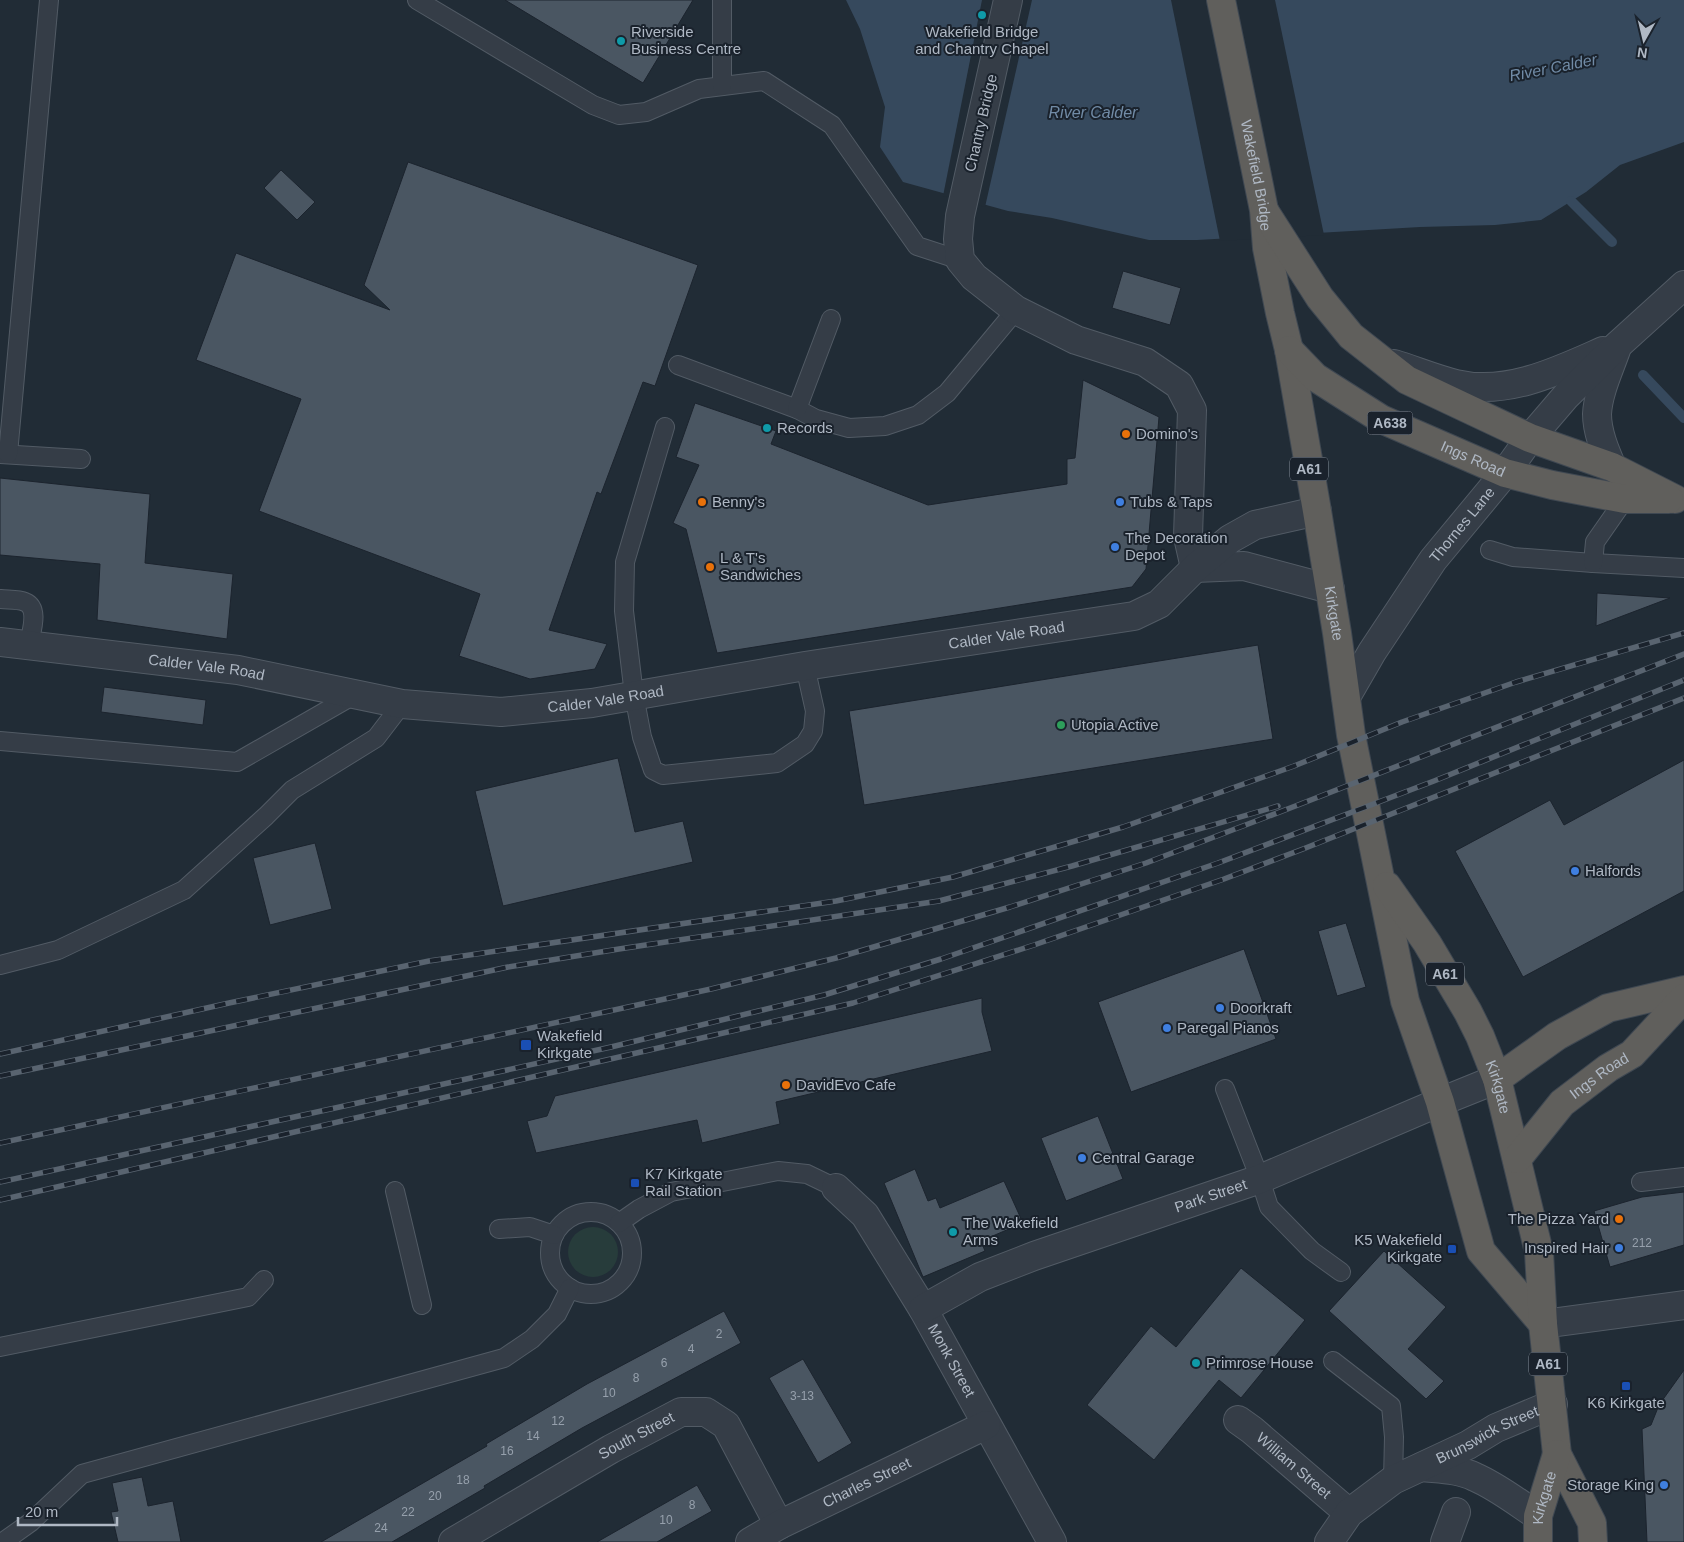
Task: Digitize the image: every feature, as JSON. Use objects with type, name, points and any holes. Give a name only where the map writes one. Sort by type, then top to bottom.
[{"type":"highway","name":"Wakefield Bridge","points":[[1221,0],[1264,210],[1278,247],[1280,313],[1289,350]]},
{"type":"highway","name":"A638","points":[[1278,247],[1350,336],[1407,380],[1530,438],[1612,467],[1679,501]]},
{"type":"highway","name":"Ings Road","points":[[1289,350],[1315,377],[1381,419],[1505,473],[1552,485],[1624,499],[1679,501]]},
{"type":"highway","name":"Kirkgate","points":[[1289,350],[1330,589],[1350,734],[1370,836],[1381,877],[1405,1001],[1440,1102],[1481,1251],[1543,1324]]},
{"type":"highway","name":"Kirkgate","points":[[1381,877],[1427,943],[1480,1036],[1497,1079],[1517,1159],[1539,1252],[1543,1324],[1557,1454],[1538,1529]]},
{"type":"highway","points":[[1497,1079],[1557,1036],[1608,1008],[1684,990]]},
{"type":"highway","name":"Ings Road","points":[[1517,1159],[1562,1103],[1608,1068],[1632,1054],[1684,998]]},
{"type":"highway","name":"Kirkgate","points":[[1557,1454],[1592,1523],[1592,1542]]},
{"type":"street","name":"Chantry Bridge","points":[[960,260],[958,239],[960,216],[1008,0]]},
{"type":"street","points":[[960,260],[974,277],[1016,310],[1076,340],[1145,362],[1179,385],[1192,410],[1188,537],[1195,568],[1244,566],[1330,589]]},
{"type":"street","name":"Thornes Lane","points":[[1346,697],[1372,652],[1428,568],[1505,473],[1530,438],[1566,396],[1618,344],[1684,285]]},
{"type":"street","points":[[1380,359],[1456,384],[1490,387],[1515,384],[1544,376],[1618,344]]},
{"type":"street","points":[[1612,467],[1603,447],[1597,416],[1599,402],[1618,344]]},
{"type":"street","name":"Calder Vale Road","points":[[0,642],[30,644],[238,670],[402,704],[501,712],[592,703],[805,666],[1134,616],[1159,604],[1195,568],[1230,539],[1254,525],[1317,511]]},
{"type":"street","name":"Park Street","points":[[923,1309],[989,1273],[1260,1178],[1497,1079]]},
{"type":"street","name":"Monk Street","points":[[836,1188],[865,1215],[923,1309],[1052,1542]]},
{"type":"street","points":[[1543,1324],[1684,1305]]},
{"type":"street","name":"Brunswick Street","points":[[1329,1542],[1349,1514],[1393,1480],[1468,1445],[1496,1428],[1553,1404]]},
{"type":"street","name":"South Street","points":[[453,1542],[611,1449],[681,1412],[706,1412],[726,1425],[780,1525]]},
{"type":"street","name":"William Street","points":[[1238,1420],[1349,1514]]},
{"type":"street","name":"Charles Street","points":[[750,1542],[780,1525],[986,1425]]},
{"type":"street","name":"Brunswick Street","points":[[1422,1467],[1449,1469],[1475,1476],[1496,1488],[1538,1529]]},
{"type":"street","points":[[1446,1542],[1456,1512]]},
{"type":"lane","points":[[49,0],[4,454],[81,459]]},
{"type":"lane","points":[[416,0],[593,105],[618,115],[646,112],[699,89],[764,81],[832,125],[917,246],[960,260]]},
{"type":"lane","points":[[722,0],[722,86]]},
{"type":"lane","points":[[678,365],[797,409],[816,419],[849,428],[885,426],[918,415],[947,393],[1016,310]]},
{"type":"lane","points":[[797,409],[831,319]]},
{"type":"lane","points":[[665,427],[625,562],[624,611],[634,695],[642,737],[653,770],[663,775],[778,763],[805,744],[813,731],[815,712],[805,666]]},
{"type":"lane","points":[[1593,563],[1595,542],[1624,499]]},
{"type":"lane","points":[[1490,550],[1513,556],[1684,568]]},
{"type":"lane","points":[[0,599],[25,602],[31,607],[34,612],[30,644]]},
{"type":"lane","points":[[0,741],[237,762],[354,695]]},
{"type":"lane","points":[[0,965],[58,950],[184,890],[292,790],[376,738],[402,704]]},
{"type":"lane","points":[[1225,1089],[1260,1178],[1269,1208],[1312,1251],[1341,1272]]},
{"type":"lane","points":[[619,1223],[639,1209],[672,1192],[778,1171],[807,1174],[836,1188]]},
{"type":"lane","points":[[1641,1182],[1684,1177]]},
{"type":"lane","points":[[394,1191],[422,1306]]},
{"type":"lane","points":[[584,1212],[596,1212],[608,1216],[619,1223],[627,1233],[631,1246],[631,1259],[627,1272],[619,1282],[608,1290],[596,1293],[582,1292],[570,1288],[560,1280],[552,1264],[550,1246],[554,1235],[561,1224],[584,1212]]},
{"type":"lane","points":[[499,1229],[530,1228],[554,1235]]},
{"type":"lane","points":[[0,1347],[248,1296],[264,1280]]},
{"type":"lane","points":[[3,1542],[31,1522],[82,1474],[504,1358],[532,1339],[557,1314],[570,1288]]},
{"type":"lane","points":[[1333,1361],[1391,1406],[1394,1437],[1393,1480]]},
{"type":"green space","points":[[593,1227],[611,1234],[618,1252],[611,1270],[593,1277],[575,1270],[568,1252],[575,1234]]},
{"type":"water","name":"River Calder","points":[[846,0],[1684,0],[1684,142],[1620,165],[1586,192],[1541,220],[1495,225],[1420,227],[1197,240],[1149,240],[1052,218],[1008,211],[903,182],[880,147],[885,107],[860,29]]},
{"type":"pier","points":[[982,0],[1032,0],[985,207],[943,196]]},
{"type":"pier","points":[[1171,0],[1275,0],[1324,235],[1220,241]]},
{"type":"building","name":"Riverside Business Centre","points":[[505,0],[693,0],[643,83]]},
{"type":"building","points":[[408,162],[698,265],[655,386],[643,382],[601,494],[597,492],[549,630],[607,644],[595,669],[530,679],[459,656],[480,594],[259,511],[301,399],[196,360],[236,253],[390,310],[364,285]]},
{"type":"building","points":[[281,170],[315,202],[297,220],[264,188]]},
{"type":"building","points":[[1123,271],[1181,288],[1170,325],[1112,308]]},
{"type":"building","points":[[1083,380],[1159,417],[1146,569],[1132,587],[717,653],[686,529],[673,523],[699,465],[676,457],[695,403],[776,431],[771,444],[928,505],[1067,484],[1067,459],[1075,458]]},
{"type":"building","points":[[0,478],[150,494],[145,563],[233,574],[227,639],[97,620],[100,564],[0,555]]},
{"type":"building","points":[[1597,593],[1670,598],[1596,626]]},
{"type":"building","name":"Utopia Active","points":[[1258,645],[1273,739],[864,805],[849,711]]},
{"type":"building","points":[[104,687],[206,700],[203,725],[101,712]]},
{"type":"building","points":[[618,758],[635,832],[683,821],[693,862],[503,906],[475,791]]},
{"type":"building","name":"Halfords","points":[[1684,760],[1684,891],[1523,977],[1455,851],[1550,800],[1564,825]]},
{"type":"building","points":[[315,843],[332,909],[270,925],[253,858]]},
{"type":"building","points":[[1346,923],[1366,987],[1337,996],[1318,931]]},
{"type":"building","points":[[1244,949],[1276,1039],[1131,1092],[1098,1002]]},
{"type":"building","name":"Wakefield Kirkgate","points":[[982,998],[982,1012],[992,1051],[776,1102],[780,1124],[702,1143],[697,1120],[536,1153],[527,1121],[547,1116],[555,1096]]},
{"type":"building","name":"Central Garage","points":[[1098,1116],[1123,1179],[1066,1201],[1041,1138]]},
{"type":"building","name":"The Wakefield Arms","points":[[915,1169],[928,1201],[936,1198],[940,1208],[1004,1181],[1023,1223],[981,1241],[985,1251],[923,1277],[884,1183]]},
{"type":"building","points":[[1684,1192],[1684,1245],[1610,1267],[1594,1211],[1642,1197]]},
{"type":"building","points":[[1384,1251],[1446,1307],[1408,1349],[1444,1381],[1426,1399],[1329,1311]]},
{"type":"building","name":"Primrose House","points":[[1241,1268],[1305,1320],[1241,1398],[1219,1380],[1154,1460],[1087,1405],[1151,1326],[1176,1347]]},
{"type":"building","points":[[724,1311],[741,1343],[582,1428],[484,1486],[485,1488],[392,1542],[321,1542],[487,1446],[486,1444],[587,1384]]},
{"type":"building","points":[[803,1359],[852,1443],[818,1463],[769,1378]]},
{"type":"building","name":"Storage King","points":[[1684,1370],[1684,1542],[1647,1542],[1642,1429],[1651,1425],[1659,1405]]},
{"type":"building","points":[[142,1477],[148,1506],[173,1501],[181,1542],[118,1542],[111,1512],[118,1511],[112,1483]]},
{"type":"building","points":[[697,1485],[712,1511],[657,1542],[597,1542]]},
{"type":"waterway","points":[[1571,201],[1612,242]]},
{"type":"waterway","points":[[1643,375],[1684,418]]},
{"type":"railway","points":[[0,1054],[429,961],[836,901],[953,877],[1123,827],[1294,766],[1402,722],[1516,682],[1684,633]]},
{"type":"railway","points":[[0,1143],[711,989],[836,958],[1010,907],[1146,863],[1684,654]]},
{"type":"railway","points":[[0,1182],[611,1047],[824,995],[941,959],[1218,863],[1434,781],[1684,680]]},
{"type":"railway","points":[[0,1200],[853,1003],[1034,945],[1224,879],[1684,698]]},
{"type":"railway","points":[[0,1076],[508,967],[939,901],[1072,866],[1278,806]]},
{"type":"place","name":"Wakefield Bridge and Chantry Chapel","points":[[982,15]]},
{"type":"place","name":"Riverside Business Centre","points":[[621,41]]},
{"type":"place","name":"Records","points":[[767,428]]},
{"type":"place","name":"Domino's","points":[[1126,434]]},
{"type":"place","name":"Benny's","points":[[702,502]]},
{"type":"place","name":"Tubs & Taps","points":[[1120,502]]},
{"type":"place","name":"The Decoration Depot","points":[[1115,547]]},
{"type":"place","name":"L & T's Sandwiches","points":[[710,567]]},
{"type":"place","name":"Utopia Active","points":[[1061,725]]},
{"type":"place","name":"Halfords","points":[[1575,871]]},
{"type":"place","name":"Doorkraft","points":[[1220,1008]]},
{"type":"place","name":"Paregal Pianos","points":[[1167,1028]]},
{"type":"place","name":"Wakefield Kirkgate","points":[[526,1045]]},
{"type":"place","name":"DavidEvo Cafe","points":[[786,1085]]},
{"type":"place","name":"Central Garage","points":[[1082,1158]]},
{"type":"place","name":"K7 Kirkgate Rail Station","points":[[635,1183]]},
{"type":"place","name":"The Pizza Yard","points":[[1619,1219]]},
{"type":"place","name":"The Wakefield Arms","points":[[953,1232]]},
{"type":"place","name":"Inspired Hair","points":[[1619,1248]]},
{"type":"place","name":"K5 Wakefield Kirkgate","points":[[1452,1249]]},
{"type":"place","name":"Primrose House","points":[[1196,1363]]},
{"type":"place","name":"K6 Kirkgate","points":[[1626,1386]]},
{"type":"place","name":"Storage King","points":[[1664,1485]]}]
